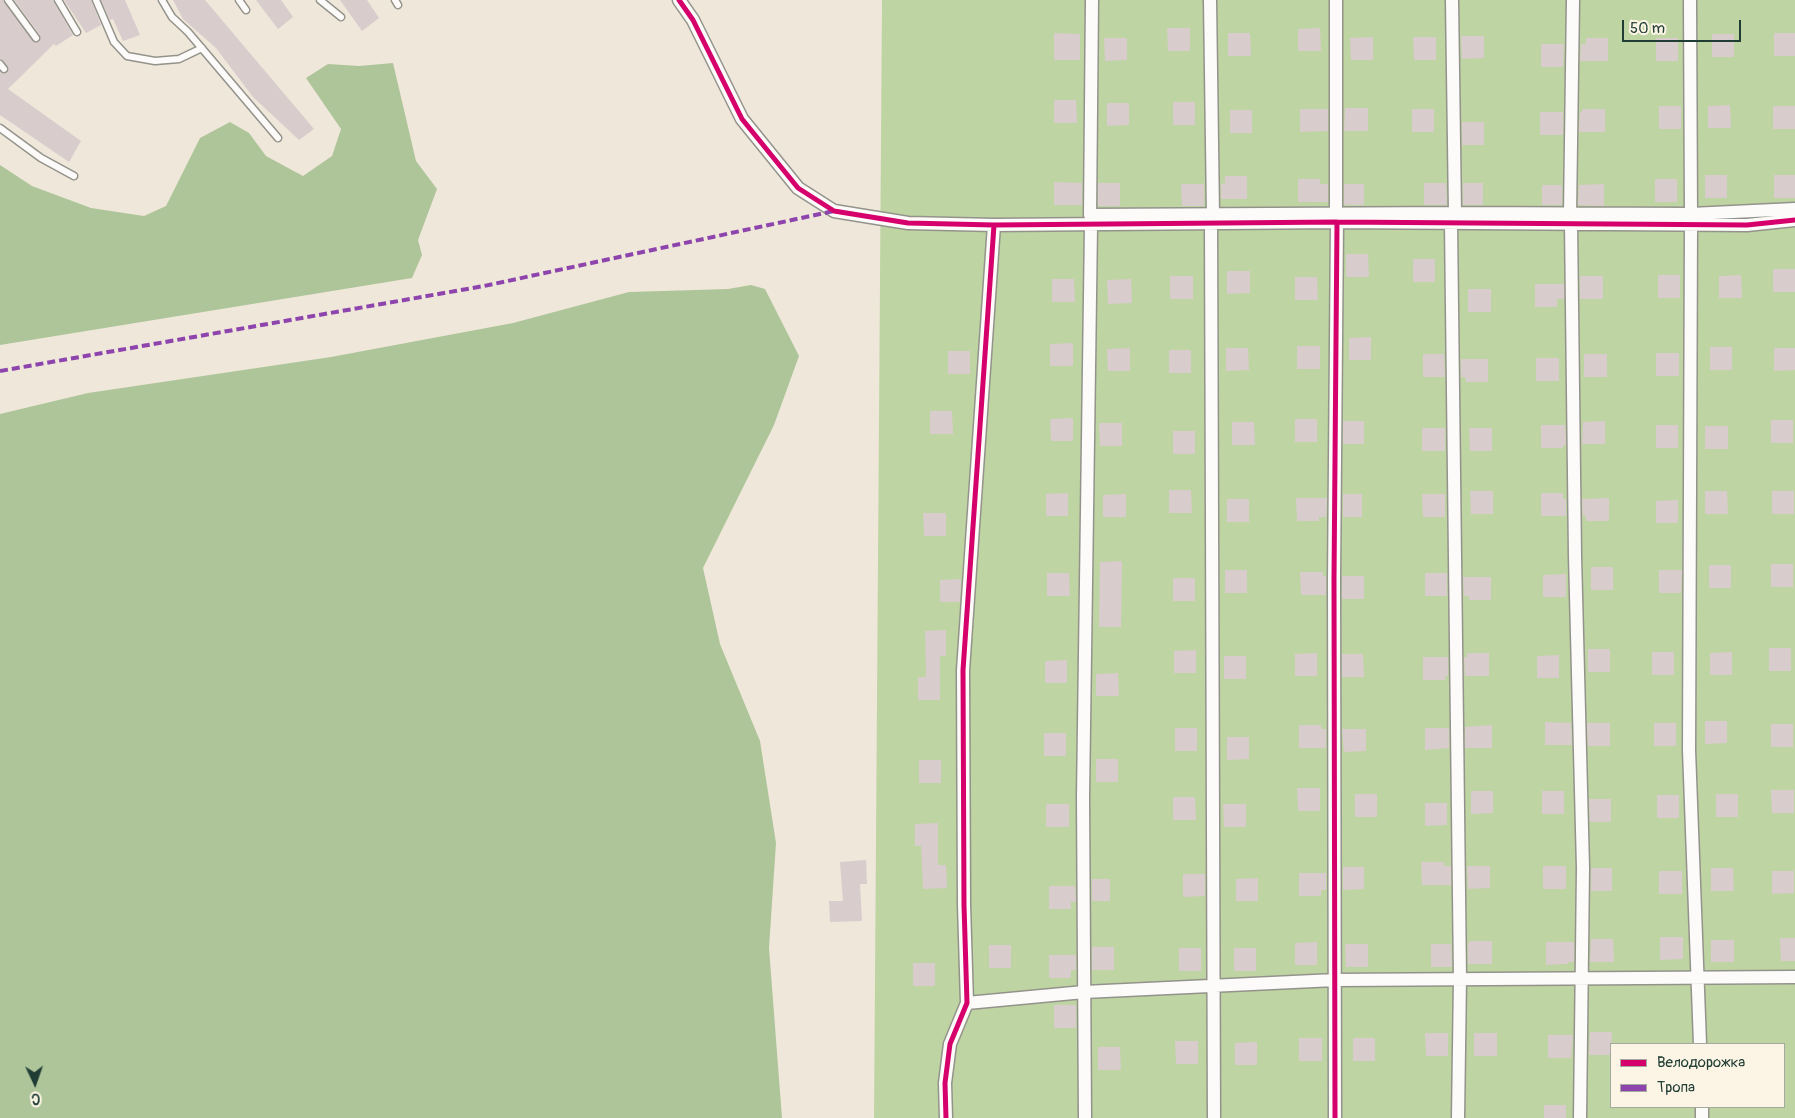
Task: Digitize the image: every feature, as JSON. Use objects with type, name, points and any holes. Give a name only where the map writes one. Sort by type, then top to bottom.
[{"type":"street","points":[[679,0],[694,20],[742,119],[798,188],[834,211],[908,223],[994,225],[1091,225],[1212,219],[1337,218],[1691,220],[1747,225],[1795,220]]},
{"type":"street","points":[[1092,0],[1090,214],[1212,219]]},
{"type":"street","points":[[1210,0],[1214,1118]]},
{"type":"street","points":[[1335,1118],[1336,0]]},
{"type":"street","points":[[1452,0],[1460,978],[1458,1118]]},
{"type":"street","points":[[1573,0],[1571,218],[1583,868],[1580,978],[1580,1118]]},
{"type":"street","points":[[1690,0],[1689,750],[1700,1043]]},
{"type":"street","points":[[1691,220],[1795,209]]},
{"type":"street","points":[[946,1118],[945,1083],[950,1044],[967,1003],[964,895],[963,670],[994,225]]},
{"type":"street","points":[[1085,1118],[1082,797],[1091,225]]},
{"type":"street","points":[[967,1003],[1084,992],[1335,980],[1795,977]]},
{"type":"lane","points":[[8,0],[36,38]]},
{"type":"lane","points":[[58,0],[77,32]]},
{"type":"lane","points":[[96,0],[114,42],[127,56],[155,61],[179,59],[202,48]]},
{"type":"lane","points":[[162,0],[172,17],[202,48],[278,138]]},
{"type":"lane","points":[[239,0],[246,10]]},
{"type":"lane","points":[[320,0],[342,17]]},
{"type":"lane","points":[[0,128],[41,158],[74,176]]},
{"type":"green space","points":[[882,0],[1795,0],[1795,1118],[874,1118]]},
{"type":"green space","points":[[393,63],[416,161],[437,189],[418,240],[422,255],[412,278],[0,345],[0,165],[32,186],[91,208],[144,216],[166,206],[200,138],[230,122],[249,133],[266,156],[303,176],[332,156],[341,129],[306,78],[328,64],[359,66]]},
{"type":"green space","points":[[751,285],[765,289],[799,356],[774,425],[703,568],[720,644],[760,741],[776,843],[769,948],[782,1118],[0,1118],[0,414],[88,393],[331,357],[513,323],[629,292],[728,289]]},
{"type":"building","points":[[0,0],[3,0],[34,42],[39,42],[40,35],[14,0],[53,0],[73,35],[56,46],[54,44],[8,89],[81,141],[69,162],[0,115],[0,72],[5,74],[9,69],[0,59]]},
{"type":"building","points":[[64,0],[91,0],[101,25],[86,33]]},
{"type":"building","points":[[101,0],[125,0],[140,35],[123,41],[113,19],[110,20]]},
{"type":"building","points":[[173,0],[205,0],[314,129],[299,140],[253,97],[216,48],[183,19]]},
{"type":"building","points":[[256,0],[281,0],[293,17],[278,29]]},
{"type":"building","points":[[340,0],[367,0],[379,18],[362,31]]},
{"type":"building","points":[[1167,28],[1190,28],[1190,51],[1168,51]]},
{"type":"building","points":[[1320,28],[1321,51],[1298,51],[1298,29]]},
{"type":"building","points":[[1054,33],[1080,34],[1080,60],[1054,60]]},
{"type":"building","points":[[1228,33],[1250,33],[1251,56],[1228,56]]},
{"type":"building","points":[[1774,33],[1795,33],[1795,56],[1774,56]]},
{"type":"building","points":[[1712,34],[1734,34],[1734,57],[1712,57]]},
{"type":"building","points":[[1461,36],[1484,36],[1484,58],[1462,59]]},
{"type":"building","points":[[1373,37],[1373,60],[1351,60],[1350,38]]},
{"type":"building","points":[[1413,37],[1436,37],[1436,60],[1414,60]]},
{"type":"building","points":[[1104,38],[1127,38],[1127,60],[1105,61]]},
{"type":"building","points":[[1586,38],[1608,38],[1608,61],[1580,61],[1581,44],[1586,44]]},
{"type":"building","points":[[1656,38],[1678,38],[1678,61],[1656,61]]},
{"type":"building","points":[[1541,44],[1564,44],[1563,67],[1541,67]]},
{"type":"building","points":[[1054,100],[1076,100],[1077,123],[1054,123]]},
{"type":"building","points":[[1173,102],[1195,102],[1195,125],[1173,125]]},
{"type":"building","points":[[1107,103],[1129,103],[1129,125],[1107,126]]},
{"type":"building","points":[[1730,105],[1731,128],[1708,128],[1708,106]]},
{"type":"building","points":[[1659,106],[1681,106],[1681,129],[1659,129]]},
{"type":"building","points":[[1773,106],[1795,106],[1795,129],[1773,129]]},
{"type":"building","points":[[1345,108],[1368,108],[1368,131],[1344,131]]},
{"type":"building","points":[[1300,109],[1328,109],[1328,131],[1300,132]]},
{"type":"building","points":[[1412,109],[1434,109],[1434,132],[1412,132]]},
{"type":"building","points":[[1582,109],[1605,109],[1605,132],[1579,132],[1580,112],[1582,112]]},
{"type":"building","points":[[1230,110],[1252,110],[1252,133],[1230,133]]},
{"type":"building","points":[[1540,112],[1563,112],[1563,135],[1540,135]]},
{"type":"building","points":[[1462,122],[1484,122],[1484,145],[1462,145]]},
{"type":"building","points":[[1705,175],[1727,175],[1727,198],[1705,198]]},
{"type":"building","points":[[1774,175],[1795,175],[1795,198],[1774,198]]},
{"type":"building","points":[[1225,176],[1247,176],[1247,199],[1221,199],[1221,184],[1225,183]]},
{"type":"building","points":[[1298,179],[1320,179],[1320,184],[1328,184],[1328,202],[1298,202]]},
{"type":"building","points":[[1655,179],[1677,179],[1677,202],[1655,202]]},
{"type":"building","points":[[1054,182],[1082,183],[1082,205],[1054,205]]},
{"type":"building","points":[[1098,183],[1120,183],[1120,206],[1098,206]]},
{"type":"building","points":[[1424,183],[1446,183],[1447,205],[1424,205]]},
{"type":"building","points":[[1463,183],[1483,183],[1483,205],[1463,205]]},
{"type":"building","points":[[1181,184],[1204,184],[1204,206],[1182,206]]},
{"type":"building","points":[[1344,184],[1364,184],[1364,205],[1344,205]]},
{"type":"building","points":[[1604,184],[1604,206],[1578,205],[1579,185]]},
{"type":"building","points":[[1542,185],[1562,185],[1562,205],[1542,205]]},
{"type":"building","points":[[1346,254],[1368,254],[1369,277],[1346,277]]},
{"type":"building","points":[[1413,259],[1435,259],[1435,282],[1413,282]]},
{"type":"building","points":[[1773,269],[1795,269],[1795,292],[1773,292]]},
{"type":"building","points":[[1227,271],[1250,271],[1250,293],[1227,294]]},
{"type":"building","points":[[1658,275],[1680,275],[1680,298],[1658,298]]},
{"type":"building","points":[[1741,275],[1742,298],[1719,298],[1719,276]]},
{"type":"building","points":[[1170,276],[1193,276],[1193,299],[1170,299]]},
{"type":"building","points":[[1580,276],[1603,276],[1603,299],[1580,299]]},
{"type":"building","points":[[1295,277],[1317,277],[1318,300],[1295,300]]},
{"type":"building","points":[[1052,279],[1074,279],[1075,302],[1052,302]]},
{"type":"building","points":[[1131,279],[1132,303],[1108,304],[1107,280]]},
{"type":"building","points":[[1535,284],[1564,284],[1564,299],[1557,299],[1557,307],[1535,307]]},
{"type":"building","points":[[1468,289],[1491,289],[1491,312],[1468,312]]},
{"type":"building","points":[[1371,337],[1371,360],[1349,360],[1349,338]]},
{"type":"building","points":[[1073,343],[1073,366],[1050,366],[1050,344]]},
{"type":"building","points":[[1297,346],[1320,346],[1320,369],[1297,369]]},
{"type":"building","points":[[1710,347],[1732,347],[1732,370],[1710,370]]},
{"type":"building","points":[[1130,348],[1130,371],[1108,371],[1107,349]]},
{"type":"building","points":[[1226,348],[1248,348],[1249,370],[1226,371]]},
{"type":"building","points":[[1774,348],[1795,348],[1795,370],[1774,371]]},
{"type":"building","points":[[1169,350],[1191,350],[1191,373],[1169,373]]},
{"type":"building","points":[[948,351],[970,351],[970,374],[948,374]]},
{"type":"building","points":[[1656,353],[1679,353],[1679,376],[1656,376]]},
{"type":"building","points":[[1423,354],[1444,354],[1445,377],[1423,377]]},
{"type":"building","points":[[1584,354],[1607,354],[1607,377],[1584,377]]},
{"type":"building","points":[[1536,358],[1559,358],[1559,381],[1536,381]]},
{"type":"building","points":[[1461,359],[1488,359],[1488,382],[1466,382],[1465,377],[1461,377]]},
{"type":"building","points":[[930,411],[952,411],[953,434],[930,434]]},
{"type":"building","points":[[1073,418],[1073,441],[1051,441],[1050,419]]},
{"type":"building","points":[[1295,419],[1317,419],[1317,442],[1295,442]]},
{"type":"building","points":[[1771,420],[1793,420],[1793,443],[1771,443]]},
{"type":"building","points":[[1343,421],[1364,421],[1364,444],[1343,444]]},
{"type":"building","points":[[1605,421],[1605,444],[1582,444],[1583,422]]},
{"type":"building","points":[[1232,422],[1254,422],[1255,445],[1232,445]]},
{"type":"building","points":[[1099,423],[1122,423],[1122,446],[1100,446]]},
{"type":"building","points":[[1541,425],[1565,425],[1566,445],[1563,445],[1563,448],[1541,448]]},
{"type":"building","points":[[1656,425],[1678,425],[1678,448],[1656,448]]},
{"type":"building","points":[[1705,426],[1728,426],[1728,449],[1705,449]]},
{"type":"building","points":[[1422,428],[1445,428],[1445,451],[1422,451]]},
{"type":"building","points":[[1469,428],[1492,428],[1492,451],[1470,451]]},
{"type":"building","points":[[1173,431],[1195,431],[1195,454],[1173,454]]},
{"type":"building","points":[[1169,490],[1191,490],[1192,513],[1169,513]]},
{"type":"building","points":[[1470,491],[1493,491],[1493,514],[1471,514]]},
{"type":"building","points":[[1705,491],[1727,491],[1728,514],[1705,514]]},
{"type":"building","points":[[1772,491],[1794,491],[1794,514],[1772,514]]},
{"type":"building","points":[[1068,493],[1068,516],[1046,516],[1046,494]]},
{"type":"building","points":[[1541,493],[1563,493],[1563,499],[1566,499],[1566,516],[1541,516]]},
{"type":"building","points":[[1126,494],[1126,517],[1103,517],[1103,495]]},
{"type":"building","points":[[1343,494],[1362,494],[1362,517],[1343,517]]},
{"type":"building","points":[[1422,494],[1445,494],[1445,517],[1423,517]]},
{"type":"building","points":[[1296,498],[1327,498],[1326,517],[1319,517],[1319,521],[1297,521]]},
{"type":"building","points":[[1609,498],[1609,521],[1586,521],[1586,516],[1583,516],[1582,499]]},
{"type":"building","points":[[1227,499],[1249,499],[1249,522],[1227,522]]},
{"type":"building","points":[[1678,500],[1678,523],[1656,523],[1656,501]]},
{"type":"building","points":[[923,513],[946,513],[946,536],[924,536]]},
{"type":"building","points":[[1122,561],[1121,627],[1099,627],[1100,562]]},
{"type":"building","points":[[1771,564],[1793,564],[1793,587],[1771,587]]},
{"type":"building","points":[[1709,565],[1731,565],[1731,588],[1709,588]]},
{"type":"building","points":[[1591,567],[1613,567],[1613,590],[1591,590]]},
{"type":"building","points":[[1225,570],[1247,570],[1247,593],[1225,593]]},
{"type":"building","points":[[1659,570],[1682,570],[1681,593],[1659,593]]},
{"type":"building","points":[[1300,572],[1323,572],[1323,576],[1326,576],[1326,595],[1301,595]]},
{"type":"building","points":[[1047,573],[1069,573],[1070,596],[1047,596]]},
{"type":"building","points":[[1425,573],[1447,573],[1447,596],[1425,596]]},
{"type":"building","points":[[1566,574],[1566,597],[1543,597],[1543,575]]},
{"type":"building","points":[[1342,576],[1364,576],[1364,599],[1342,599]]},
{"type":"building","points":[[1463,577],[1491,577],[1491,600],[1469,600],[1469,596],[1464,596]]},
{"type":"building","points":[[1173,578],[1195,578],[1195,601],[1173,601]]},
{"type":"building","points":[[961,579],[960,602],[940,602],[940,580]]},
{"type":"building","points":[[946,630],[946,656],[940,656],[940,700],[918,700],[918,677],[926,677],[925,631]]},
{"type":"building","points":[[1769,648],[1791,648],[1791,671],[1769,671]]},
{"type":"building","points":[[1588,649],[1610,649],[1610,672],[1588,672]]},
{"type":"building","points":[[1196,650],[1196,673],[1174,673],[1174,651]]},
{"type":"building","points":[[1652,652],[1674,652],[1674,675],[1652,675]]},
{"type":"building","points":[[1732,652],[1732,675],[1710,675],[1710,653]]},
{"type":"building","points":[[1317,653],[1317,676],[1295,676],[1295,654]]},
{"type":"building","points":[[1467,653],[1489,653],[1489,676],[1465,676],[1464,657],[1467,657]]},
{"type":"building","points":[[1342,654],[1363,654],[1364,677],[1342,677]]},
{"type":"building","points":[[1559,655],[1559,678],[1537,678],[1537,656]]},
{"type":"building","points":[[1224,656],[1246,656],[1246,679],[1224,679]]},
{"type":"building","points":[[1423,657],[1448,657],[1448,676],[1445,676],[1445,680],[1423,680]]},
{"type":"building","points":[[1067,660],[1067,683],[1045,683],[1045,661]]},
{"type":"building","points":[[1118,673],[1119,696],[1096,696],[1096,674]]},
{"type":"building","points":[[1705,721],[1727,721],[1727,743],[1705,744]]},
{"type":"building","points":[[1545,722],[1571,723],[1572,745],[1545,745]]},
{"type":"building","points":[[1587,723],[1610,723],[1610,746],[1588,746]]},
{"type":"building","points":[[1654,723],[1676,723],[1676,746],[1654,746]]},
{"type":"building","points":[[1771,724],[1793,724],[1793,747],[1771,747]]},
{"type":"building","points":[[1299,725],[1321,725],[1321,729],[1326,729],[1326,748],[1299,748]]},
{"type":"building","points":[[1492,725],[1492,748],[1465,748],[1465,727]]},
{"type":"building","points":[[1175,728],[1197,728],[1197,751],[1175,751]]},
{"type":"building","points":[[1425,728],[1449,728],[1449,748],[1425,750]]},
{"type":"building","points":[[1342,729],[1366,729],[1366,751],[1344,752]]},
{"type":"building","points":[[1044,733],[1066,733],[1066,756],[1044,756]]},
{"type":"building","points":[[1227,737],[1249,737],[1249,759],[1227,760]]},
{"type":"building","points":[[1096,759],[1118,759],[1118,782],[1096,782]]},
{"type":"building","points":[[919,760],[941,760],[941,783],[919,783]]},
{"type":"building","points":[[1297,788],[1320,788],[1320,811],[1298,811]]},
{"type":"building","points":[[1771,790],[1794,790],[1794,813],[1772,813]]},
{"type":"building","points":[[1471,791],[1493,791],[1493,813],[1471,814]]},
{"type":"building","points":[[1542,791],[1564,791],[1564,814],[1542,814]]},
{"type":"building","points":[[1355,794],[1377,794],[1377,817],[1355,817]]},
{"type":"building","points":[[1716,794],[1738,794],[1738,817],[1716,817]]},
{"type":"building","points":[[1657,795],[1679,795],[1679,818],[1657,818]]},
{"type":"building","points":[[1173,797],[1195,797],[1196,820],[1173,820]]},
{"type":"building","points":[[1589,799],[1611,799],[1611,822],[1590,822]]},
{"type":"building","points":[[1425,803],[1447,803],[1447,825],[1425,826]]},
{"type":"building","points":[[1046,804],[1069,804],[1069,827],[1046,827]]},
{"type":"building","points":[[1223,804],[1246,804],[1246,827],[1224,827]]},
{"type":"building","points":[[938,823],[938,865],[946,865],[947,888],[923,889],[921,846],[915,846],[915,824]]},
{"type":"building","points":[[866,860],[867,884],[860,884],[862,921],[830,922],[829,901],[843,901],[840,862]]},
{"type":"building","points":[[1421,862],[1444,862],[1444,866],[1451,866],[1451,885],[1422,885]]},
{"type":"building","points":[[1467,866],[1490,866],[1490,888],[1468,889]]},
{"type":"building","points":[[1543,866],[1566,866],[1566,889],[1543,889]]},
{"type":"building","points":[[1343,867],[1364,867],[1364,889],[1343,890]]},
{"type":"building","points":[[1591,868],[1612,868],[1612,891],[1591,891]]},
{"type":"building","points":[[1711,868],[1733,868],[1734,891],[1711,891]]},
{"type":"building","points":[[1659,871],[1682,871],[1682,894],[1659,894]]},
{"type":"building","points":[[1772,871],[1794,871],[1794,893],[1772,894]]},
{"type":"building","points":[[1299,873],[1326,873],[1326,890],[1321,890],[1321,896],[1299,896]]},
{"type":"building","points":[[1183,874],[1205,874],[1205,896],[1183,897]]},
{"type":"building","points":[[1258,878],[1258,901],[1236,901],[1236,879]]},
{"type":"building","points":[[1092,879],[1110,879],[1110,901],[1092,901]]},
{"type":"building","points":[[1049,886],[1075,886],[1076,902],[1071,902],[1071,909],[1049,909]]},
{"type":"building","points":[[1660,937],[1683,937],[1683,959],[1660,960]]},
{"type":"building","points":[[1780,938],[1795,938],[1795,961],[1781,961]]},
{"type":"building","points":[[1591,939],[1613,939],[1614,962],[1590,962]]},
{"type":"building","points":[[1711,940],[1734,940],[1734,962],[1711,962]]},
{"type":"building","points":[[1470,941],[1492,941],[1492,964],[1468,964],[1468,944]]},
{"type":"building","points":[[1317,942],[1317,965],[1295,965],[1295,943]]},
{"type":"building","points":[[1546,942],[1574,942],[1574,962],[1546,965]]},
{"type":"building","points":[[1345,944],[1368,944],[1368,967],[1346,967]]},
{"type":"building","points":[[1431,944],[1451,944],[1452,967],[1431,967]]},
{"type":"building","points":[[989,945],[1011,945],[1011,968],[989,968]]},
{"type":"building","points":[[1092,947],[1114,947],[1114,970],[1092,970]]},
{"type":"building","points":[[1179,948],[1201,948],[1201,971],[1179,971]]},
{"type":"building","points":[[1234,948],[1256,948],[1256,971],[1234,971]]},
{"type":"building","points":[[1049,955],[1076,955],[1076,970],[1071,970],[1071,978],[1049,978]]},
{"type":"building","points":[[913,963],[935,963],[935,986],[913,986]]},
{"type":"building","points":[[1054,1005],[1076,1005],[1076,1028],[1054,1028]]},
{"type":"building","points":[[1590,1032],[1612,1032],[1610,1055],[1589,1055]]},
{"type":"building","points":[[1425,1033],[1448,1033],[1448,1056],[1426,1056]]},
{"type":"building","points":[[1474,1033],[1497,1033],[1497,1056],[1474,1056]]},
{"type":"building","points":[[1548,1035],[1573,1035],[1571,1058],[1548,1058]]},
{"type":"building","points":[[1299,1038],[1322,1038],[1322,1061],[1299,1061]]},
{"type":"building","points":[[1353,1038],[1375,1038],[1375,1061],[1353,1061]]},
{"type":"building","points":[[1175,1041],[1198,1041],[1198,1064],[1176,1064]]},
{"type":"building","points":[[1257,1042],[1257,1065],[1235,1065],[1235,1043]]},
{"type":"building","points":[[1098,1047],[1120,1047],[1121,1070],[1098,1070]]},
{"type":"building","points":[[1544,1105],[1566,1105],[1566,1118],[1544,1118]]},
{"type":"marked path","points":[[0,371],[484,286],[834,211]]},
{"type":"cycle path","points":[[679,0],[693,20],[742,119],[798,188],[834,211],[908,223],[994,225],[1337,222],[1747,225],[1795,220]]},
{"type":"cycle path","points":[[1335,1118],[1334,579],[1337,222]]},
{"type":"cycle path","points":[[946,1118],[945,1083],[950,1044],[967,1003],[964,905],[963,670],[994,225]]}]
